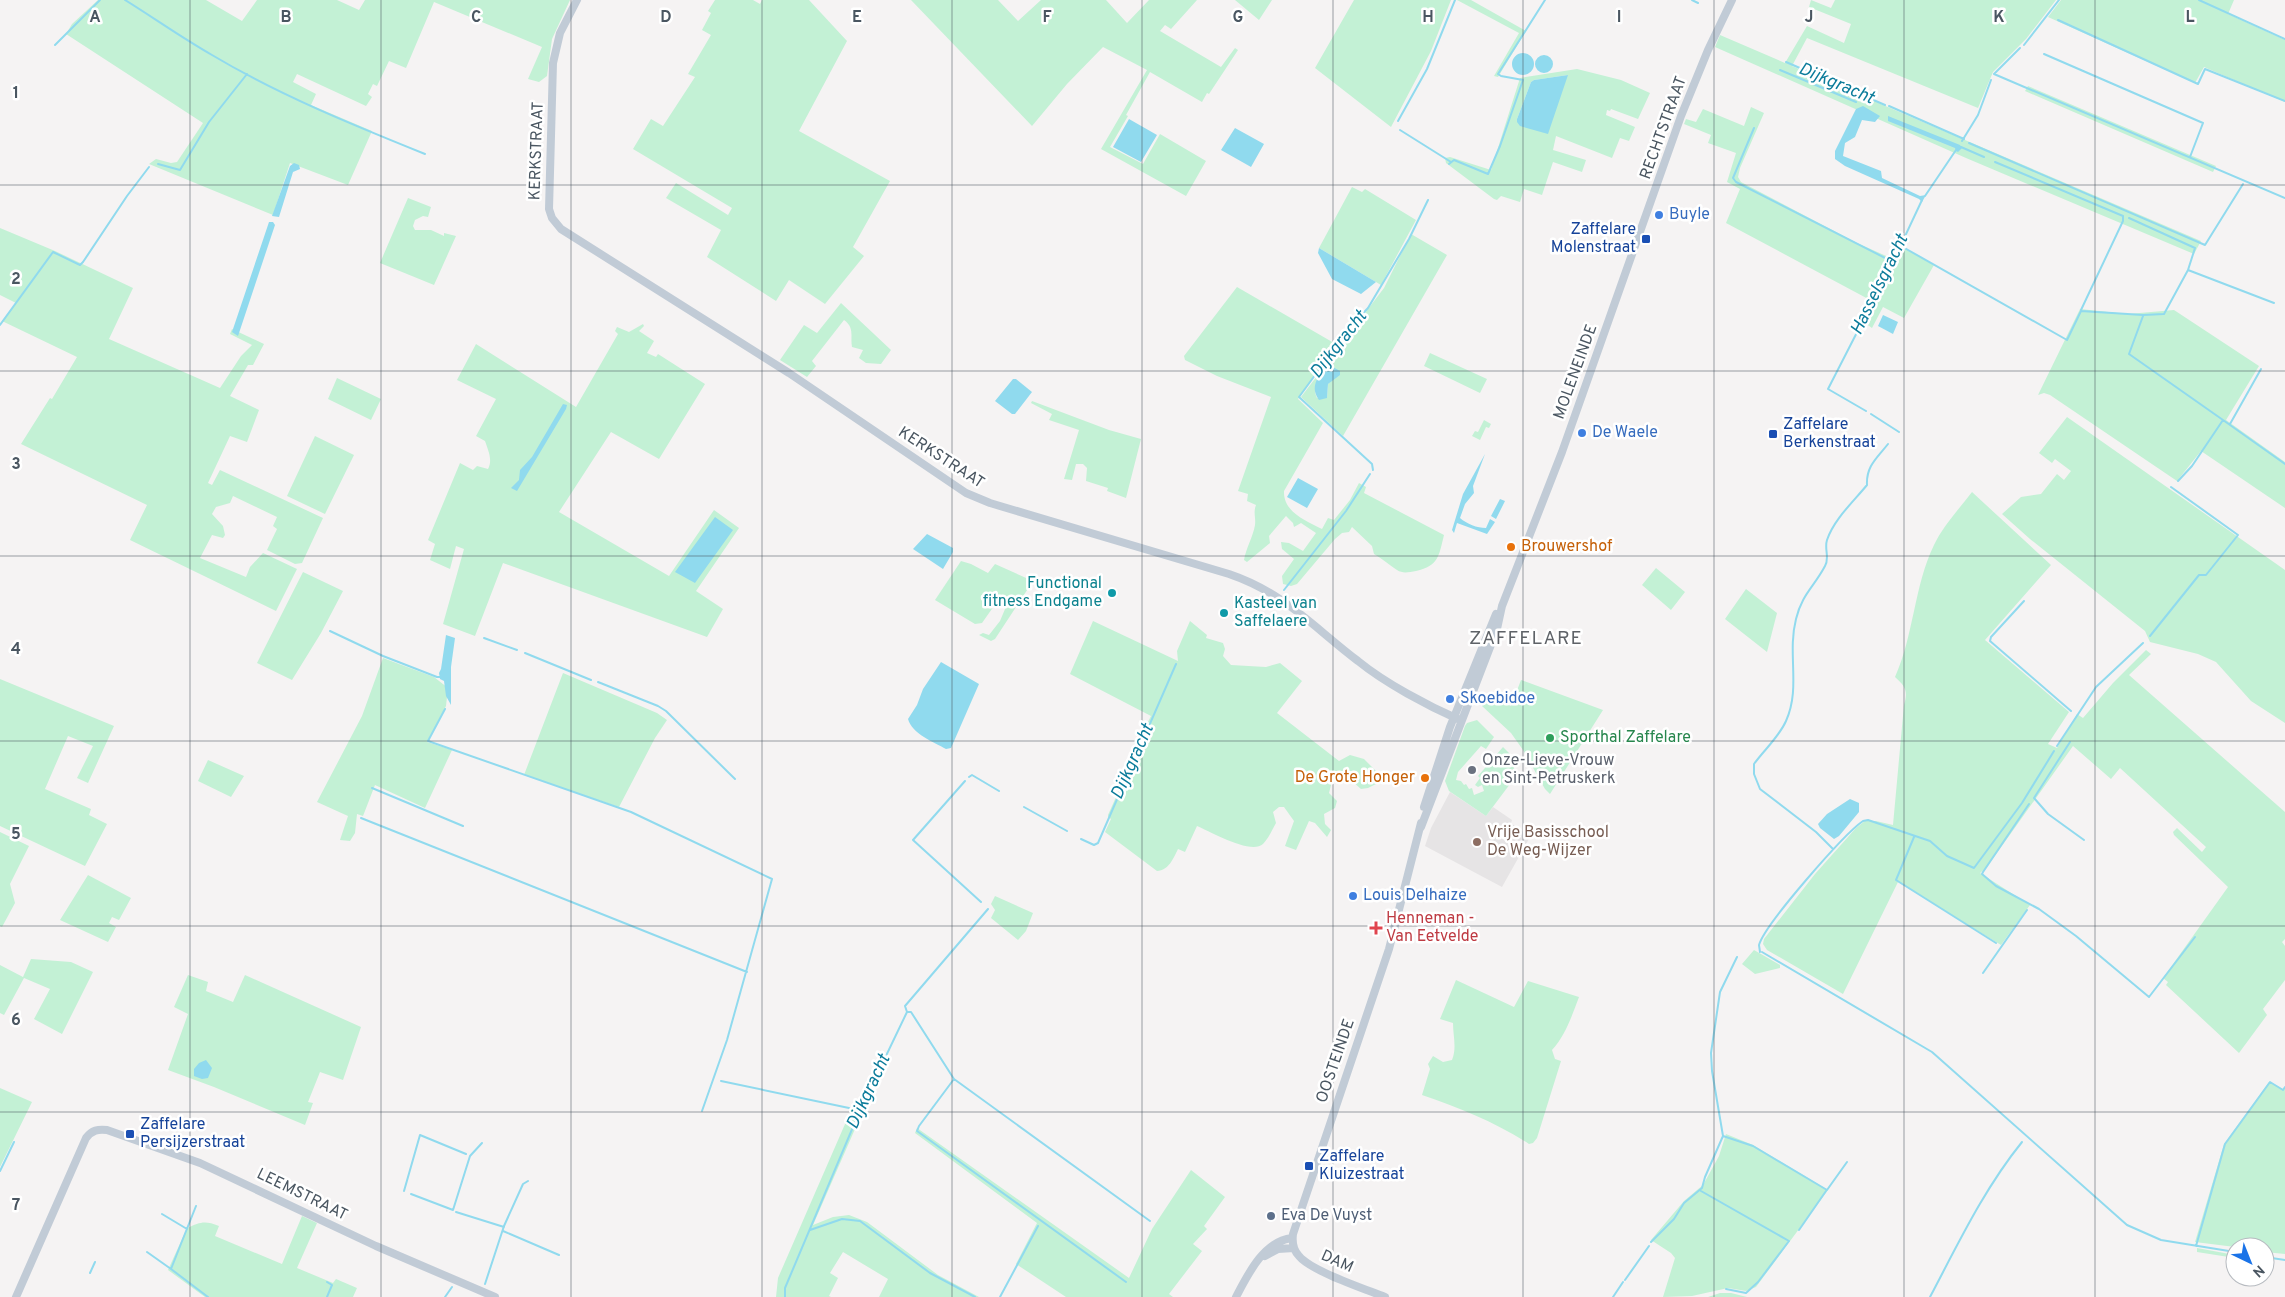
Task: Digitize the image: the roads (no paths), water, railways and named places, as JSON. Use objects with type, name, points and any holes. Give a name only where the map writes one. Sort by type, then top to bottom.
[{"type":"main road","name":"KERKSTRAAT","points":[[577,0],[556,46],[553,86],[549,209],[552,218],[560,229],[789,373],[966,493],[990,503],[1220,571],[1253,583],[1290,604],[1345,651],[1376,674],[1457,719]]},
{"type":"main road","name":"RECHTSTRAAT","points":[[1629,268],[1681,116],[1708,50],[1732,0]]},
{"type":"main road","name":"MOLENEINDE","points":[[1457,719],[1496,615],[1502,606],[1550,485],[1629,268]]},
{"type":"main road","name":"OOSTEINDE","points":[[1292,1238],[1295,1222],[1389,949],[1421,827],[1427,793],[1457,719]]},
{"type":"main road","name":"LEEMSTRAAT","points":[[16,1297],[86,1138],[94,1131],[107,1130],[183,1156],[234,1178],[376,1246],[495,1297]]},
{"type":"main road","points":[[1236,1297],[1249,1273],[1275,1242],[1292,1238],[1294,1248],[1278,1249],[1262,1258]]},
{"type":"main road","name":"DAM","points":[[1294,1248],[1301,1259],[1311,1265],[1385,1297]]},
{"type":"water","points":[[1523,53],[1531,56],[1534,64],[1531,72],[1523,75],[1515,72],[1512,64],[1515,56]]},
{"type":"water","points":[[1544,55],[1550,58],[1553,64],[1550,70],[1544,73],[1538,70],[1535,64],[1538,58]]},
{"type":"water","points":[[1568,75],[1548,134],[1520,126],[1517,119],[1531,82]]},
{"type":"water","points":[[1863,106],[1880,116],[1875,122],[1862,120],[1855,137],[1845,143],[1843,156],[1881,171],[1882,178],[1920,196],[1926,195],[1922,202],[1845,166],[1835,159],[1835,151],[1856,109]]},
{"type":"water","points":[[1888,116],[1960,145],[1962,148],[1958,152],[1955,148],[1888,121]]},
{"type":"water","points":[[1129,119],[1157,135],[1141,162],[1113,147]]},
{"type":"water","points":[[1235,128],[1264,144],[1251,167],[1221,150]]},
{"type":"water","points":[[294,163],[299,165],[300,169],[293,172],[279,217],[272,216],[290,166]]},
{"type":"water","points":[[269,222],[273,222],[275,225],[238,336],[232,332]]},
{"type":"water","points":[[1319,248],[1376,282],[1361,294],[1332,279],[1318,253]]},
{"type":"water","points":[[1883,315],[1898,322],[1893,334],[1878,326]]},
{"type":"water","points":[[1331,366],[1340,371],[1340,375],[1328,384],[1327,398],[1319,400],[1315,390],[1316,381],[1322,372]]},
{"type":"water","points":[[1013,379],[1016,379],[1032,392],[1015,414],[1012,414],[995,401]]},
{"type":"water","points":[[563,404],[567,405],[566,409],[517,491],[511,488],[519,480],[520,470],[532,457]]},
{"type":"water","points":[[1485,454],[1473,486],[1474,493],[1465,504],[1460,518],[1472,525],[1483,528],[1486,528],[1490,519],[1495,522],[1487,534],[1457,523],[1454,533],[1452,530],[1463,494]]},
{"type":"water","points":[[1298,478],[1318,489],[1307,508],[1287,497]]},
{"type":"water","points":[[1500,499],[1505,501],[1496,519],[1491,516]]},
{"type":"water","points":[[715,517],[733,530],[695,583],[675,572]]},
{"type":"water","points":[[927,534],[953,548],[953,552],[943,569],[913,549]]},
{"type":"water","points":[[446,635],[455,638],[451,667],[451,705],[446,696],[444,681],[440,679],[439,673]]},
{"type":"water","points":[[941,662],[979,684],[951,748],[946,749],[919,733],[910,724],[908,719],[917,705],[923,689]]},
{"type":"water","points":[[1850,799],[1859,803],[1859,812],[1839,836],[1834,839],[1820,828],[1818,824],[1827,814]]},
{"type":"water","points":[[206,1060],[212,1068],[208,1078],[202,1079],[194,1076],[194,1069],[199,1063]]},
{"type":"waterway","points":[[55,45],[100,0]]},
{"type":"waterway","points":[[125,0],[237,70],[290,96],[425,154]]},
{"type":"waterway","points":[[1398,121],[1427,69],[1455,0]]},
{"type":"waterway","name":"Dijkgracht","points":[[1449,164],[1454,160],[1488,174],[1523,80],[1498,74],[1545,0]]},
{"type":"waterway","points":[[1692,0],[1698,3]]},
{"type":"waterway","name":"Hasselsgracht","points":[[2024,45],[2059,0]]},
{"type":"waterway","points":[[2199,0],[2285,39]]},
{"type":"waterway","points":[[2058,20],[2198,84],[2205,69],[2285,101]]},
{"type":"waterway","points":[[2020,48],[1994,74],[2285,198]]},
{"type":"waterway","points":[[2044,54],[2203,123],[2190,157]]},
{"type":"waterway","name":"Dijkgracht","points":[[1786,62],[1885,105]]},
{"type":"waterway","points":[[1780,70],[1856,102]]},
{"type":"waterway","points":[[158,164],[180,170],[209,122],[247,74]]},
{"type":"waterway","name":"Hasselsgracht","points":[[1962,141],[1978,115],[1991,80]]},
{"type":"waterway","points":[[1889,106],[1964,139]]},
{"type":"waterway","points":[[1754,128],[1733,178],[1736,182],[1893,262]]},
{"type":"waterway","points":[[1400,130],[1451,162]]},
{"type":"waterway","points":[[1969,143],[2205,245],[2243,184]]},
{"type":"waterway","points":[[1961,147],[1984,157]]},
{"type":"waterway","name":"Hasselsgracht","points":[[1925,196],[1956,150]]},
{"type":"waterway","points":[[1995,162],[2123,216],[2123,221],[2081,310]]},
{"type":"waterway","points":[[0,325],[53,252],[80,265],[83,262],[127,196],[149,167]]},
{"type":"waterway","name":"Dijkgracht","points":[[1373,470],[1372,464],[1299,397],[1351,326],[1368,308],[1409,239],[1428,200]]},
{"type":"waterway","name":"Hasselsgracht","points":[[1866,411],[1828,389],[1892,264],[1922,200]]},
{"type":"waterway","points":[[2129,218],[2195,248],[2188,270]]},
{"type":"waterway","points":[[1901,246],[2067,340],[2081,311],[2143,315],[2164,314],[2188,270],[2274,303]]},
{"type":"waterway","points":[[2143,316],[2129,354],[2223,420]]},
{"type":"waterway","points":[[2230,424],[2261,369]]},
{"type":"waterway","name":"Hasselsgracht","points":[[1871,414],[1899,432]]},
{"type":"waterway","points":[[2178,481],[2192,466],[2223,420],[2285,464]]},
{"type":"waterway","name":"Hasselsgracht","points":[[1833,849],[1816,832],[1760,789],[1754,774],[1754,764],[1779,732],[1786,721],[1790,709],[1793,696],[1793,645],[1796,619],[1805,597],[1826,563],[1826,543],[1830,532],[1839,518],[1867,485],[1870,467],[1888,444]]},
{"type":"waterway","name":"Dijkgracht","points":[[1284,590],[1346,511],[1370,474]]},
{"type":"waterway","points":[[2150,636],[2199,575],[2206,575],[2238,535],[2171,487]]},
{"type":"waterway","points":[[2024,601],[1991,637],[1990,641],[2071,711]]},
{"type":"waterway","points":[[330,631],[383,656],[440,677]]},
{"type":"waterway","points":[[484,638],[517,650]]},
{"type":"waterway","points":[[2057,746],[2096,687],[2143,643]]},
{"type":"waterway","points":[[525,653],[591,680]]},
{"type":"waterway","name":"Dijkgracht","points":[[1081,839],[1094,845],[1098,843],[1176,664]]},
{"type":"waterway","points":[[598,682],[666,711],[735,779]]},
{"type":"waterway","points":[[445,709],[428,741],[631,812],[772,879],[727,1040],[702,1111]]},
{"type":"waterway","points":[[2070,742],[2034,798],[2048,814],[2084,840]]},
{"type":"waterway","points":[[1760,952],[1759,945],[1764,934],[1775,919],[1806,880],[1853,829],[1863,821],[1868,820],[1930,841],[1947,856],[1974,868],[2022,803],[2054,751]]},
{"type":"waterway","name":"Dijkgracht","points":[[969,777],[972,775],[999,791]]},
{"type":"waterway","name":"Dijkgracht","points":[[965,781],[913,840],[981,902]]},
{"type":"waterway","points":[[372,788],[463,826]]},
{"type":"waterway","points":[[2029,804],[1982,874],[1996,886],[2039,909],[2076,936],[2149,997],[2195,937]]},
{"type":"waterway","name":"Dijkgracht","points":[[1024,807],[1067,831]]},
{"type":"waterway","points":[[361,818],[747,972]]},
{"type":"waterway","points":[[1914,837],[1896,880],[1996,943]]},
{"type":"waterway","name":"Dijkgracht","points":[[785,1297],[785,1288],[861,1108],[907,1012],[905,1006],[988,909]]},
{"type":"waterway","points":[[1983,973],[2027,910]]},
{"type":"waterway","points":[[1762,952],[1932,1052],[2127,1225],[2161,1240],[2225,1250]]},
{"type":"waterway","name":"Hasselsgracht","points":[[1651,1242],[1674,1219],[1684,1203],[1702,1188],[1723,1136],[1712,1071],[1711,1053],[1720,992],[1737,957]]},
{"type":"waterway","points":[[908,1012],[911,1012],[954,1079],[1150,1221]]},
{"type":"waterway","points":[[954,1079],[917,1131],[1126,1282]]},
{"type":"waterway","points":[[721,1081],[849,1108]]},
{"type":"waterway","points":[[2196,1246],[2225,1144],[2270,1082],[2283,1090],[2285,1087]]},
{"type":"waterway","points":[[404,1191],[420,1135],[466,1154]]},
{"type":"waterway","points":[[1723,1136],[1753,1146],[1827,1190],[1847,1162]]},
{"type":"waterway","points":[[0,1171],[14,1142]]},
{"type":"waterway","points":[[1930,1297],[1961,1237],[1984,1198],[2022,1142]]},
{"type":"waterway","points":[[411,1194],[453,1210],[470,1156],[482,1143]]},
{"type":"waterway","points":[[485,1284],[504,1226],[523,1184],[528,1181]]},
{"type":"waterway","points":[[1701,1191],[1789,1241],[1758,1282],[1746,1293],[1726,1289]]},
{"type":"waterway","points":[[1799,1230],[1826,1191]]},
{"type":"waterway","points":[[196,1206],[171,1269],[208,1297]]},
{"type":"waterway","points":[[456,1212],[504,1227]]},
{"type":"waterway","points":[[162,1214],[187,1229]]},
{"type":"waterway","points":[[810,1230],[842,1219],[860,1221],[930,1273],[975,1297]]},
{"type":"waterway","points":[[1000,1297],[1038,1226]]},
{"type":"waterway","points":[[503,1231],[559,1255]]},
{"type":"waterway","name":"Hasselsgracht","points":[[1625,1280],[1649,1246]]},
{"type":"waterway","points":[[147,1252],[171,1269]]},
{"type":"waterway","points":[[2275,1258],[2285,1260]]},
{"type":"waterway","points":[[90,1273],[95,1262]]},
{"type":"waterway","points":[[327,1282],[332,1285],[327,1297]]},
{"type":"waterway","name":"Hasselsgracht","points":[[1613,1297],[1623,1282]]},
{"type":"waterway","points":[[445,1297],[452,1287]]},
{"type":"place","name":"Buyle","points":[[1659,215]]},
{"type":"place","name":"Zaffelare Molenstraat","points":[[1646,239]]},
{"type":"place","name":"De Waele","points":[[1582,433]]},
{"type":"place","name":"Zaffelare Berkenstraat","points":[[1773,434]]},
{"type":"place","name":"Brouwershof","points":[[1511,547]]},
{"type":"place","name":"Functional fitness Endgame","points":[[1112,593]]},
{"type":"place","name":"Kasteel van Saffelaere","points":[[1224,613]]},
{"type":"place","name":"Skoebidoe","points":[[1450,699]]},
{"type":"place","name":"Sporthal Zaffelare","points":[[1550,738]]},
{"type":"place","name":"Onze-Lieve-Vrouw en Sint-Petruskerk","points":[[1472,770]]},
{"type":"place","name":"De Grote Honger","points":[[1425,778]]},
{"type":"place","name":"Vrije Basisschool De Weg-Wijzer","points":[[1477,842]]},
{"type":"place","name":"Louis Delhaize","points":[[1353,896]]},
{"type":"place","name":"Henneman - Van Eetvelde","points":[[1376,928]]},
{"type":"place","name":"Zaffelare Persijzerstraat","points":[[130,1134]]},
{"type":"place","name":"Zaffelare Kluizestraat","points":[[1309,1166]]},
{"type":"place","name":"Eva De Vuyst","points":[[1271,1216]]},
{"type":"district","name":"ZAFFELARE","points":[[1526,639]]}]
